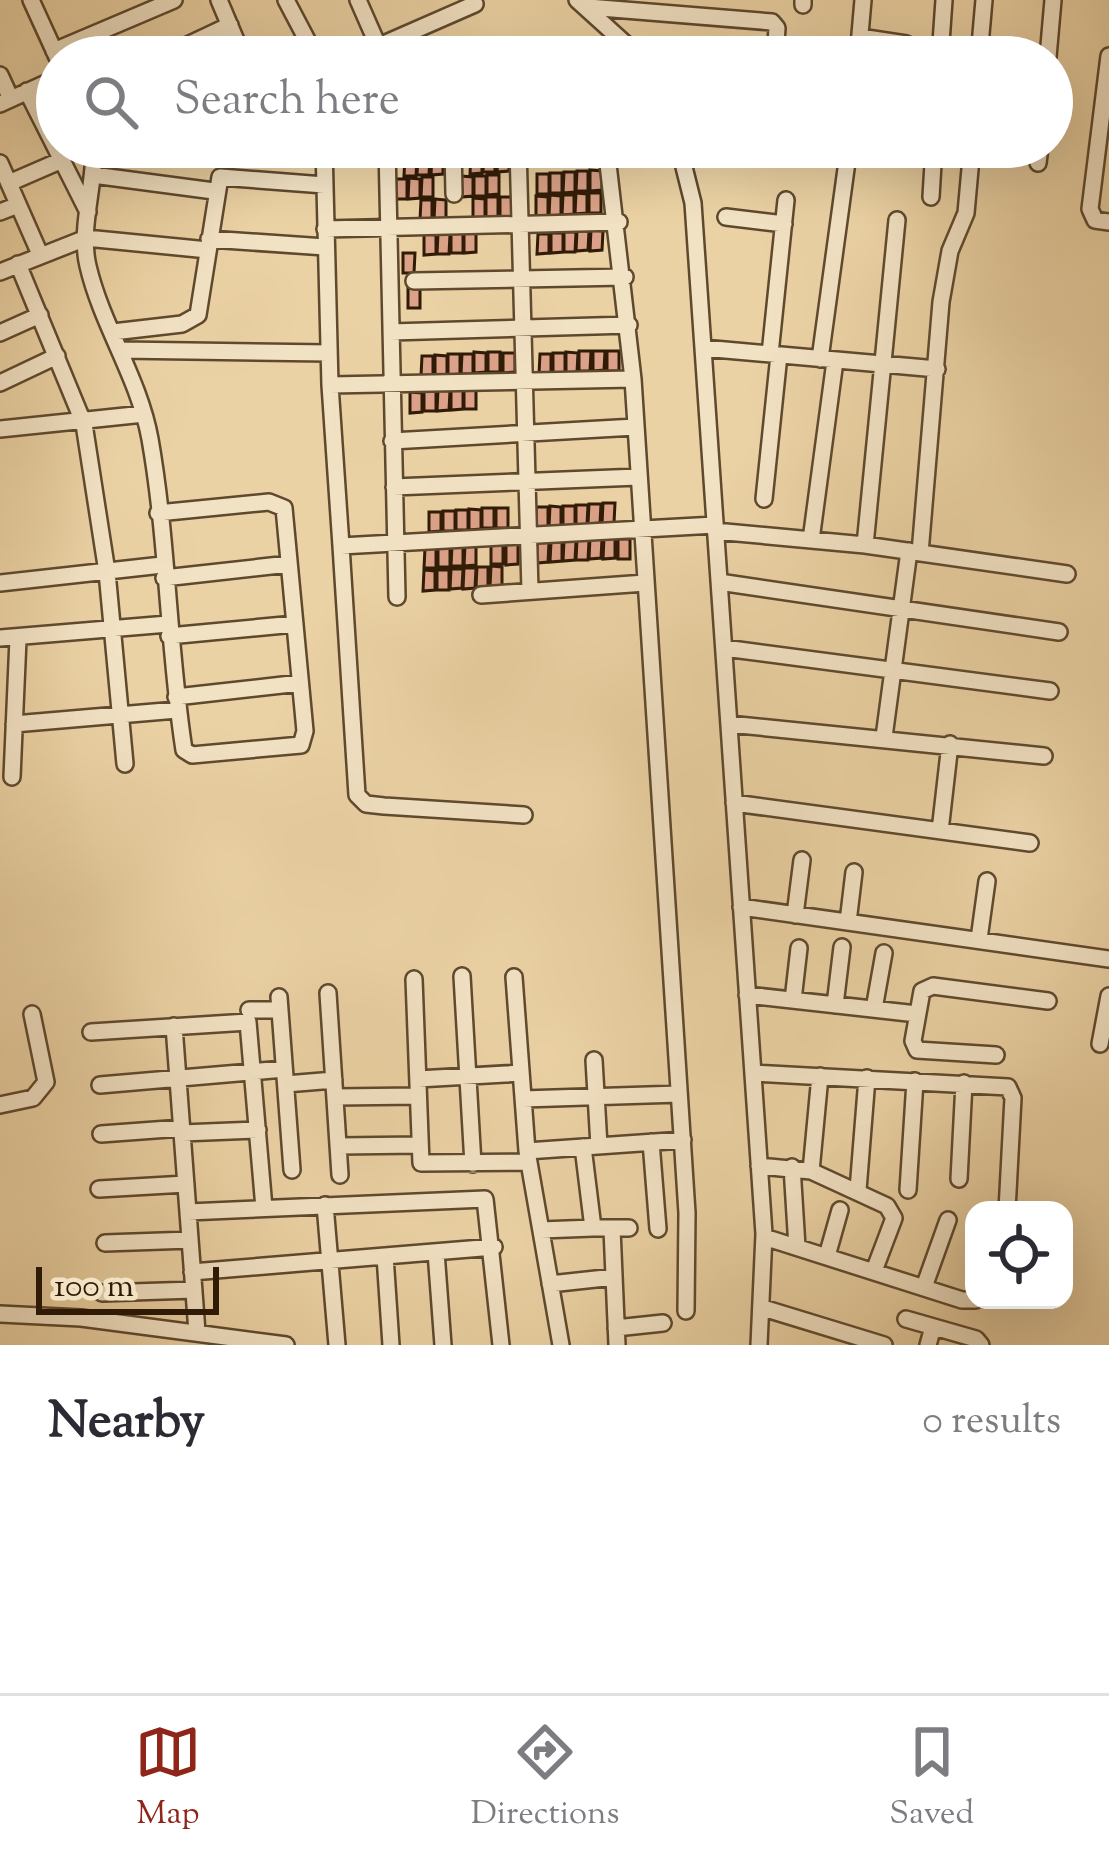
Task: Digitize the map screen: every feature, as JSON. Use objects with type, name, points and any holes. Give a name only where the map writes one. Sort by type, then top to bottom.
[{"type":"street","points":[[32,0],[48,36]]},
{"type":"street","points":[[95,36],[174,0]]},
{"type":"street","points":[[219,0],[234,36]]},
{"type":"street","points":[[286,0],[302,36]]},
{"type":"street","points":[[860,36],[863,0]]},
{"type":"street","points":[[941,36],[944,0]]},
{"type":"street","points":[[981,36],[984,0]]},
{"type":"street","points":[[1050,36],[1053,0]]},
{"type":"street","points":[[365,2],[376,36]]},
{"type":"street","points":[[412,36],[475,4]]},
{"type":"street","points":[[582,4],[618,36]]},
{"type":"street","points":[[582,4],[764,20],[777,28],[776,36]]},
{"type":"street","points":[[207,36],[230,25]]},
{"type":"street","points":[[1109,56],[1090,209],[1095,220],[1109,222]]},
{"type":"street","points":[[0,75],[36,127]]},
{"type":"street","points":[[0,163],[39,252]]},
{"type":"street","points":[[9,183],[44,168]]},
{"type":"street","points":[[66,168],[90,214]]},
{"type":"street","points":[[93,168],[86,238],[89,271],[144,414],[184,750],[192,755],[294,749],[305,731],[284,508],[278,502],[158,513]]},
{"type":"street","points":[[324,168],[330,386],[357,795],[366,804],[524,815]]},
{"type":"street","points":[[387,168],[397,596]]},
{"type":"street","points":[[453,168],[454,194]]},
{"type":"street","points":[[518,168],[530,591]]},
{"type":"street","points":[[610,168],[633,379],[682,1140],[686,1310]]},
{"type":"street","points":[[685,168],[693,203],[764,1237],[759,1345]]},
{"type":"street","points":[[811,540],[847,168]]},
{"type":"street","points":[[931,197],[933,168]]},
{"type":"street","points":[[884,737],[901,612],[915,552],[945,278],[966,213],[970,168]]},
{"type":"street","points":[[93,175],[214,191]]},
{"type":"street","points":[[113,332],[193,320],[203,301],[215,181],[225,176],[324,185]]},
{"type":"street","points":[[764,499],[786,200]]},
{"type":"street","points":[[0,212],[18,205]]},
{"type":"street","points":[[727,217],[784,224]]},
{"type":"street","points":[[865,545],[897,220]]},
{"type":"street","points":[[0,272],[39,252],[86,238],[209,244],[325,238],[388,227],[619,222]]},
{"type":"street","points":[[18,264],[82,419],[107,572],[125,764]]},
{"type":"street","points":[[415,280],[625,277]]},
{"type":"street","points":[[0,333],[40,315]]},
{"type":"street","points":[[391,332],[629,325]]},
{"type":"street","points":[[703,348],[937,369]]},
{"type":"street","points":[[121,350],[329,353]]},
{"type":"street","points":[[0,382],[57,356]]},
{"type":"street","points":[[330,386],[633,379]]},
{"type":"street","points":[[0,429],[144,414]]},
{"type":"street","points":[[392,441],[635,427]]},
{"type":"street","points":[[394,487],[638,477]]},
{"type":"street","points":[[341,546],[715,528],[1067,574]]},
{"type":"street","points":[[0,583],[107,572],[289,564]]},
{"type":"street","points":[[719,582],[1059,632]]},
{"type":"street","points":[[481,595],[645,583]]},
{"type":"street","points":[[0,638],[295,624]]},
{"type":"street","points":[[12,777],[18,639]]},
{"type":"street","points":[[724,648],[1050,691]]},
{"type":"street","points":[[14,724],[121,716],[301,683]]},
{"type":"street","points":[[729,724],[1044,756]]},
{"type":"street","points":[[940,831],[950,744]]},
{"type":"street","points":[[734,803],[1030,843]]},
{"type":"street","points":[[795,915],[802,860]]},
{"type":"street","points":[[848,922],[854,872]]},
{"type":"street","points":[[979,939],[987,880]]},
{"type":"street","points":[[741,908],[1109,959]]},
{"type":"street","points":[[835,1004],[842,947]]},
{"type":"street","points":[[793,1000],[799,948]]},
{"type":"street","points":[[874,1009],[884,953]]},
{"type":"street","points":[[462,976],[473,1164]]},
{"type":"street","points":[[514,977],[528,1156],[561,1345]]},
{"type":"street","points":[[414,979],[424,1166],[682,1140]]},
{"type":"street","points":[[996,1055],[916,1050],[916,1014],[922,991],[933,986],[1048,1000]]},
{"type":"street","points":[[328,993],[340,1174]]},
{"type":"street","points":[[747,995],[916,1014]]},
{"type":"street","points":[[1100,1044],[1109,996]]},
{"type":"street","points":[[249,1010],[279,1004],[292,1170]]},
{"type":"street","points":[[0,1106],[33,1098],[46,1082],[32,1014]]},
{"type":"street","points":[[92,1032],[248,1022],[264,1208]]},
{"type":"street","points":[[174,1026],[197,1332]]},
{"type":"street","points":[[593,1228],[594,1060]]},
{"type":"street","points":[[100,1085],[256,1074],[334,1088],[418,1088],[468,1076],[521,1073]]},
{"type":"street","points":[[753,1073],[1003,1085],[1012,1091],[1007,1201]]},
{"type":"street","points":[[811,1172],[820,1076]]},
{"type":"street","points":[[858,1190],[867,1078]]},
{"type":"street","points":[[908,1190],[915,1081]]},
{"type":"street","points":[[959,1179],[964,1083]]},
{"type":"street","points":[[523,1100],[679,1094]]},
{"type":"street","points":[[101,1134],[258,1130]]},
{"type":"street","points":[[651,1142],[658,1229]]},
{"type":"street","points":[[338,1146],[420,1144]]},
{"type":"street","points":[[759,1166],[811,1172],[887,1206],[894,1218],[874,1271]]},
{"type":"street","points":[[792,1167],[797,1247]]},
{"type":"street","points":[[99,1190],[186,1184]]},
{"type":"street","points":[[188,1212],[477,1197],[489,1205],[501,1345]]},
{"type":"street","points":[[325,1205],[337,1345]]},
{"type":"street","points":[[826,1256],[840,1210]]},
{"type":"street","points":[[924,1286],[948,1220]]},
{"type":"street","points":[[541,1230],[621,1228],[614,1276],[617,1336],[663,1323]]},
{"type":"street","points":[[764,1237],[965,1297]]},
{"type":"street","points":[[105,1243],[190,1240]]},
{"type":"street","points":[[102,1293],[331,1261],[494,1247]]},
{"type":"street","points":[[436,1252],[443,1345]]},
{"type":"street","points":[[385,1256],[391,1345]]},
{"type":"street","points":[[550,1284],[614,1276]]},
{"type":"street","points":[[763,1308],[884,1345]]},
{"type":"street","points":[[0,1314],[286,1345]]},
{"type":"street","points":[[906,1319],[981,1345]]},
{"type":"street","points":[[928,1345],[933,1327]]},
{"type":"building","points":[[404,168],[416,168],[416,176],[404,176]]},
{"type":"building","points":[[590,170],[602,171],[602,190],[590,191]]},
{"type":"building","points":[[577,171],[588,171],[588,191],[576,191]]},
{"type":"building","points":[[564,172],[575,172],[575,192],[563,193]]},
{"type":"building","points":[[550,173],[562,173],[562,193],[550,193]]},
{"type":"building","points":[[537,174],[549,174],[549,194],[537,194]]},
{"type":"building","points":[[487,175],[499,175],[499,194],[487,195]]},
{"type":"building","points":[[461,176],[473,177],[473,196],[461,197]]},
{"type":"building","points":[[474,176],[486,176],[486,196],[474,196]]},
{"type":"building","points":[[422,177],[433,177],[433,197],[421,197]]},
{"type":"building","points":[[409,178],[420,179],[420,198],[408,199]]},
{"type":"building","points":[[396,179],[407,179],[407,199],[395,199]]},
{"type":"building","points":[[576,193],[587,194],[587,213],[575,214]]},
{"type":"building","points":[[589,193],[601,193],[601,213],[589,213]]},
{"type":"building","points":[[550,195],[561,196],[561,215],[549,216]]},
{"type":"building","points":[[563,195],[574,195],[574,214],[562,215]]},
{"type":"building","points":[[536,196],[548,197],[548,216],[536,217]]},
{"type":"building","points":[[486,197],[498,197],[498,217],[486,218]]},
{"type":"building","points":[[500,197],[512,197],[512,217],[500,217]]},
{"type":"building","points":[[473,198],[485,199],[485,218],[473,219]]},
{"type":"building","points":[[435,199],[446,200],[446,219],[434,220]]},
{"type":"building","points":[[421,200],[432,200],[432,219],[420,220]]},
{"type":"building","points":[[591,230],[603,231],[602,250],[590,251]]},
{"type":"building","points":[[577,231],[589,231],[588,250],[576,251]]},
{"type":"building","points":[[464,232],[476,232],[476,252],[464,253]]},
{"type":"building","points":[[564,232],[576,232],[575,252],[564,252]]},
{"type":"building","points":[[451,233],[463,233],[463,253],[451,253]]},
{"type":"building","points":[[551,233],[563,233],[563,252],[551,253]]},
{"type":"building","points":[[424,234],[436,235],[436,254],[424,255]]},
{"type":"building","points":[[438,234],[450,234],[449,254],[437,254]]},
{"type":"building","points":[[538,234],[549,234],[549,253],[537,254]]},
{"type":"building","points":[[403,253],[415,253],[414,273],[403,273]]},
{"type":"building","points":[[408,288],[420,288],[420,308],[408,308]]},
{"type":"building","points":[[579,351],[591,351],[590,371],[579,371]]},
{"type":"building","points":[[593,351],[605,351],[604,370],[593,371]]},
{"type":"building","points":[[607,351],[619,351],[619,371],[607,371]]},
{"type":"building","points":[[474,352],[486,353],[486,372],[474,373]]},
{"type":"building","points":[[488,352],[500,352],[500,372],[488,372]]},
{"type":"building","points":[[566,352],[578,353],[577,372],[566,373]]},
{"type":"building","points":[[503,353],[515,353],[515,372],[503,373]]},
{"type":"building","points":[[553,353],[565,353],[565,373],[553,373]]},
{"type":"building","points":[[448,354],[460,354],[460,374],[448,375]]},
{"type":"building","points":[[462,354],[473,354],[473,374],[461,374]]},
{"type":"building","points":[[540,354],[551,354],[551,374],[539,374]]},
{"type":"building","points":[[435,355],[447,356],[447,375],[435,376]]},
{"type":"building","points":[[422,356],[433,356],[433,376],[421,376]]},
{"type":"building","points":[[451,389],[463,390],[463,409],[451,410]]},
{"type":"building","points":[[464,389],[476,389],[476,409],[464,409]]},
{"type":"building","points":[[438,390],[450,391],[449,410],[437,411]]},
{"type":"building","points":[[424,391],[436,391],[436,411],[424,411]]},
{"type":"building","points":[[410,392],[422,393],[422,412],[410,413]]},
{"type":"building","points":[[603,503],[615,503],[614,523],[602,524]]},
{"type":"building","points":[[589,504],[601,504],[600,523],[588,524]]},
{"type":"building","points":[[576,505],[588,505],[587,525],[576,525]]},
{"type":"building","points":[[550,506],[561,507],[561,526],[549,527]]},
{"type":"building","points":[[563,506],[575,506],[575,525],[563,526]]},
{"type":"building","points":[[536,507],[548,507],[548,527],[536,527]]},
{"type":"building","points":[[482,508],[494,508],[494,528],[482,528]]},
{"type":"building","points":[[496,508],[508,508],[508,528],[496,528]]},
{"type":"building","points":[[469,509],[481,510],[481,529],[469,530]]},
{"type":"building","points":[[456,510],[468,510],[468,530],[456,530]]},
{"type":"building","points":[[443,511],[455,511],[455,531],[443,531]]},
{"type":"building","points":[[429,512],[441,512],[441,531],[429,532]]},
{"type":"building","points":[[590,538],[602,539],[601,558],[589,559]]},
{"type":"building","points":[[604,538],[615,538],[615,558],[603,559]]},
{"type":"building","points":[[618,539],[630,539],[630,559],[618,559]]},
{"type":"building","points":[[577,540],[589,540],[588,560],[576,560]]},
{"type":"building","points":[[564,541],[576,541],[575,560],[563,561]]},
{"type":"building","points":[[537,542],[549,542],[548,562],[537,563]]},
{"type":"building","points":[[551,542],[562,542],[562,561],[550,562]]},
{"type":"building","points":[[491,544],[503,544],[503,564],[491,564]]},
{"type":"building","points":[[506,544],[518,544],[518,564],[506,565]]},
{"type":"building","points":[[452,546],[463,546],[463,566],[451,566]]},
{"type":"building","points":[[465,546],[476,546],[476,565],[464,566]]},
{"type":"building","points":[[438,547],[450,547],[450,567],[438,567]]},
{"type":"building","points":[[425,548],[436,548],[436,568],[424,568]]},
{"type":"building","points":[[491,566],[502,567],[502,586],[490,587]]},
{"type":"building","points":[[477,567],[488,567],[488,587],[476,587]]},
{"type":"building","points":[[464,568],[476,568],[475,588],[463,589]]},
{"type":"building","points":[[451,569],[463,569],[462,588],[450,589]]},
{"type":"building","points":[[424,570],[435,571],[435,590],[423,591]]},
{"type":"building","points":[[437,570],[449,570],[449,590],[437,590]]}]
